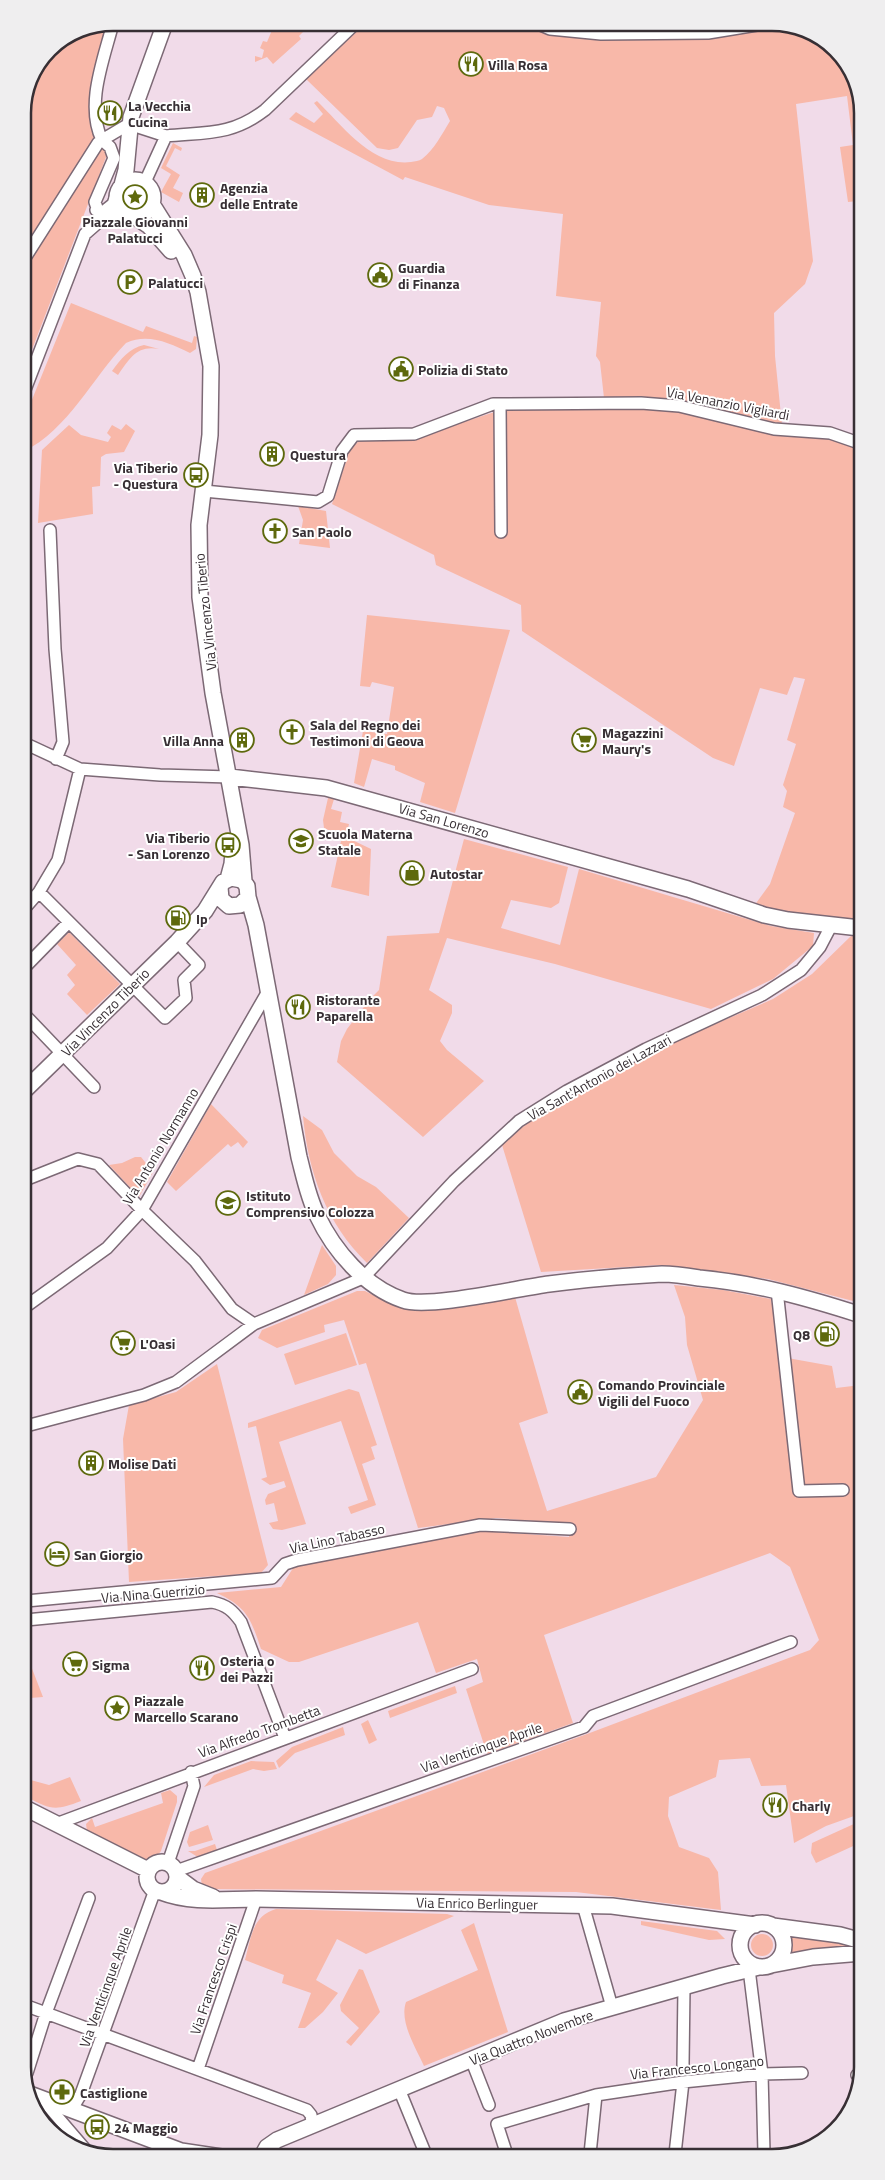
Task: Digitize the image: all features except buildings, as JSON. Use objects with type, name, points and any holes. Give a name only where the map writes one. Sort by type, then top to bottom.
[{"type":"main road","points":[[129,143],[143,181],[152,190],[152,204],[145,213],[130,215],[120,208],[120,189],[126,170],[130,124],[162,31]]},
{"type":"main road","points":[[120,189],[131,180],[143,181]]},
{"type":"main road","name":"Via Vincenzo Tiberio","points":[[152,204],[184,255],[198,292],[211,366],[210,435],[199,525],[200,597],[213,693],[230,777],[243,861],[244,881]]},
{"type":"main road","name":"Via Vincenzo Tiberio","points":[[130,215],[149,226],[167,245],[186,276],[201,309]]},
{"type":"main road","name":"Via San Lorenzo","points":[[230,777],[326,788],[688,889],[764,915],[831,926],[854,928]]},
{"type":"main road","name":"Via Vincenzo Tiberio","points":[[31,1084],[177,942],[205,911],[224,883],[232,864],[236,824]]},
{"type":"main road","points":[[256,934],[232,906],[221,899],[224,883],[236,878],[244,881],[248,889],[299,1157],[309,1194],[326,1232],[363,1278],[404,1301],[432,1301],[549,1284],[664,1274],[730,1281],[777,1290],[854,1314]]},
{"type":"main road","points":[[205,911],[213,908],[243,904],[248,897]]},
{"type":"main road","points":[[31,1811],[148,1870]]},
{"type":"main road","points":[[156,1862],[173,1870],[172,1888],[158,1891],[147,1882],[148,1870],[156,1862]]},
{"type":"main road","name":"Via Enrico Berlinguer","points":[[173,1870],[200,1893],[227,1899]]},
{"type":"main road","name":"Via Enrico Berlinguer","points":[[158,1891],[177,1898],[192,1900],[256,1899],[612,1906],[755,1925]]},
{"type":"main road","points":[[726,1920],[741,1946],[745,1959],[760,1967],[779,1960],[784,1951],[784,1942],[780,1933],[773,1926]]},
{"type":"main road","points":[[722,1976],[741,1946],[746,1931],[755,1925],[840,1935],[854,1939]]},
{"type":"main road","name":"Via Quattro Novembre","points":[[266,2149],[348,2110],[564,2021],[760,1967],[814,1957],[854,1954]]},
{"type":"main road","points":[[38,2097],[173,2149]]},
{"type":"street","points":[[99,215],[95,202],[114,158],[110,147],[102,140],[94,116],[97,85],[111,31]]},
{"type":"street","points":[[31,248],[98,143],[102,140],[130,124],[166,136],[231,130],[248,122],[265,110],[348,31]]},
{"type":"street","points":[[570,31],[600,34],[708,33],[720,31]]},
{"type":"street","points":[[143,181],[166,136]]},
{"type":"street","points":[[31,374],[85,234],[99,215],[110,207],[120,189]]},
{"type":"street","points":[[99,215],[130,215]]},
{"type":"street","name":"Via Venanzio Vigliardi","points":[[204,491],[318,502],[328,496],[342,451],[354,434],[414,434],[500,404],[641,403],[679,406],[774,429],[830,433],[854,441]]},
{"type":"street","points":[[500,404],[501,532]]},
{"type":"street","points":[[50,530],[55,649],[63,742],[56,759]]},
{"type":"street","name":"Via San Lorenzo","points":[[31,746],[80,769],[160,775],[230,777]]},
{"type":"street","points":[[31,901],[39,892],[58,860],[80,769]]},
{"type":"street","points":[[39,892],[165,1018],[186,998],[184,980],[199,965],[177,942]]},
{"type":"street","points":[[31,962],[68,923]]},
{"type":"street","name":"Via Sant'Antonio dei Lazzari","points":[[31,1425],[144,1395],[176,1382],[254,1324],[363,1278],[454,1180],[519,1121],[567,1091],[637,1054],[762,995],[801,970],[820,947],[831,926]]},
{"type":"street","name":"Via Antonio Normanno","points":[[31,1303],[107,1248],[142,1210],[267,993]]},
{"type":"street","points":[[31,1021],[94,1087]]},
{"type":"street","points":[[31,1178],[78,1158],[98,1164],[194,1261],[232,1309],[254,1324]]},
{"type":"street","points":[[777,1290],[799,1491],[843,1490]]},
{"type":"street","name":"Via Lino Tabasso","points":[[31,1601],[272,1578],[286,1564],[297,1560],[480,1525],[570,1529]]},
{"type":"street","name":"Via Nina Guerrizio","points":[[31,1620],[212,1602],[222,1604],[232,1610],[241,1622],[285,1738]]},
{"type":"street","name":"Via Venticinque Aprile","points":[[173,1870],[584,1727],[593,1716],[790,1642]]},
{"type":"street","name":"Via Alfredo Trombetta","points":[[56,1824],[191,1772],[472,1669]]},
{"type":"street","points":[[173,1870],[194,1786],[191,1772]]},
{"type":"street","name":"Via Venticinque Aprile","points":[[42,2099],[48,2098],[72,2105],[75,2104],[81,2094],[158,1891]]},
{"type":"street","points":[[31,2060],[46,2013],[89,1898]]},
{"type":"street","name":"Via Francesco Crispi","points":[[198,2069],[256,1899]]},
{"type":"street","points":[[583,1906],[612,2008]]},
{"type":"street","points":[[760,1967],[764,2149]]},
{"type":"street","points":[[683,2065],[684,1987]]},
{"type":"street","points":[[31,2007],[103,2036],[307,2110],[311,2115],[312,2122],[307,2128]]},
{"type":"street","points":[[471,2059],[489,2105]]},
{"type":"street","name":"Via Francesco Longano","points":[[505,2149],[497,2124],[596,2094],[683,2082],[762,2074],[802,2073]]},
{"type":"street","points":[[676,2149],[683,2082]]},
{"type":"street","points":[[399,2089],[424,2149]]},
{"type":"street","points":[[590,2149],[596,2094]]},
{"type":"street","points":[[42,2099],[77,2140]]},
{"type":"street","name":"Via Quattro Novembre","points":[[307,2110],[330,2115],[348,2110]]},
{"type":"shaded area","points":[[272,31],[304,31],[299,36],[301,39],[273,64],[267,57],[255,62],[255,56],[262,58],[264,50],[260,48],[263,41],[267,42]]},
{"type":"shaded area","points":[[357,31],[777,31],[798,36],[822,48],[837,63],[845,77],[852,97],[854,114],[854,201],[848,202],[840,147],[853,145],[847,96],[796,104],[813,261],[805,284],[774,313],[775,356],[782,425],[604,398],[600,362],[596,356],[601,302],[556,296],[563,214],[489,205],[405,177],[403,180],[289,119],[296,112],[314,123],[323,114],[314,103],[317,101],[347,132],[371,151],[383,158],[397,162],[411,162],[421,160],[438,142],[450,121],[444,108],[437,106],[432,117],[417,120],[398,148],[389,150],[377,148],[306,79]]},
{"type":"shaded area","points":[[106,32],[92,86],[90,117],[98,147],[105,146],[108,152],[31,352],[31,108],[34,92],[48,63],[59,52],[72,42]]},
{"type":"shaded area","points":[[173,143],[182,148],[181,151],[175,148],[166,166],[180,175],[173,188],[183,193],[179,202],[161,192],[171,174],[161,168]]},
{"type":"shaded area","points":[[71,303],[143,332],[146,326],[192,343],[194,336],[197,337],[196,349],[190,353],[158,340],[142,339],[126,343],[67,417],[54,430],[31,447],[31,402]]},
{"type":"shaded area","points":[[144,345],[159,349],[151,348],[140,351],[130,358],[118,375],[112,371],[130,351]]},
{"type":"shaded area","points":[[605,407],[693,413],[830,437],[854,448],[854,924],[830,922],[754,906],[770,884],[795,813],[783,807],[787,791],[783,785],[796,744],[787,740],[805,679],[794,677],[787,695],[760,688],[734,766],[713,758],[522,631],[521,605],[436,565],[434,555],[332,504],[350,449],[359,441],[368,439],[405,441],[507,408]]},
{"type":"shaded area","points":[[126,424],[135,431],[124,452],[106,454],[101,457],[100,486],[92,487],[93,514],[38,523],[42,450],[69,425],[81,435],[108,442],[111,437],[107,433],[112,425],[121,430]]},
{"type":"shaded area","points":[[298,506],[326,511],[330,548],[299,544],[303,520]]},
{"type":"shaded area","points":[[367,615],[510,630],[455,813],[420,802],[425,783],[395,770],[395,766],[372,759],[364,787],[354,783],[363,731],[387,734],[394,687],[372,682],[370,687],[360,686]]},
{"type":"shaded area","points":[[328,798],[334,799],[331,809],[342,812],[340,822],[349,824],[346,837],[371,849],[369,896],[331,887],[342,836],[324,828],[323,820]]},
{"type":"shaded area","points":[[464,839],[568,867],[559,903],[551,908],[511,900],[501,928],[560,945],[579,869],[771,926],[814,933],[813,946],[773,979],[711,1009],[555,964],[447,938],[429,990],[452,1005],[452,1013],[440,1041],[447,1050],[484,1081],[423,1137],[337,1062],[341,1041],[347,1029],[379,990],[387,936],[439,933]]},
{"type":"shaded area","points":[[69,932],[120,984],[87,1015],[67,994],[75,985],[67,975],[76,965],[57,944]]},
{"type":"shaded area","points":[[851,936],[854,936],[854,1301],[768,1279],[660,1265],[541,1272],[502,1145],[526,1124],[660,1048],[773,999],[812,974]]},
{"type":"shaded area","points":[[211,1104],[248,1142],[243,1148],[238,1142],[231,1147],[228,1144],[176,1191],[167,1182]]},
{"type":"shaded area","points":[[303,1116],[322,1130],[334,1153],[357,1176],[376,1187],[409,1218],[367,1263],[340,1231],[322,1196],[309,1157]]},
{"type":"shaded area","points":[[135,1157],[141,1157],[153,1172],[139,1197],[109,1165],[122,1163]]},
{"type":"shaded area","points":[[322,1245],[336,1266],[336,1275],[328,1284],[304,1295]]},
{"type":"shaded area","points":[[674,1285],[723,1290],[771,1299],[782,1357],[832,1366],[836,1388],[854,1386],[854,1816],[826,1826],[794,1843],[786,1785],[761,1786],[750,1758],[719,1760],[716,1777],[669,1797],[668,1816],[679,1847],[709,1858],[718,1872],[721,1910],[576,1892],[209,1889],[202,1886],[201,1879],[205,1873],[587,1734],[810,1650],[819,1640],[790,1567],[770,1553],[544,1635],[573,1723],[487,1754],[466,1689],[483,1682],[477,1659],[436,1673],[418,1622],[299,1662],[289,1662],[261,1649],[251,1622],[246,1615],[235,1603],[217,1593],[281,1587],[295,1565],[483,1531],[569,1537],[571,1524],[496,1518],[418,1528],[366,1363],[359,1365],[344,1320],[324,1325],[325,1332],[277,1348],[258,1338],[262,1330],[357,1291],[365,1291],[395,1306],[422,1311],[515,1297],[548,1413],[519,1423],[547,1511],[656,1477],[703,1400],[687,1345],[685,1317]]},
{"type":"shaded area","points":[[346,1333],[357,1365],[295,1385],[284,1354]]},
{"type":"shaded area","points":[[217,1364],[268,1565],[261,1573],[129,1582],[123,1439],[129,1405],[176,1392]]},
{"type":"shaded area","points":[[349,1389],[359,1392],[377,1445],[371,1447],[375,1459],[362,1464],[376,1505],[351,1514],[348,1507],[368,1500],[341,1421],[279,1442],[306,1524],[282,1530],[273,1529],[269,1523],[278,1521],[274,1503],[266,1505],[265,1500],[268,1494],[286,1487],[284,1481],[270,1485],[261,1479],[267,1477],[256,1426],[248,1428],[248,1423]]},
{"type":"shaded area","points":[[31,1666],[43,1697],[31,1698]]},
{"type":"shaded area","points":[[455,1686],[457,1693],[390,1718],[388,1711]]},
{"type":"shaded area","points":[[368,1720],[377,1740],[369,1744],[361,1724]]},
{"type":"shaded area","points":[[343,1727],[345,1735],[295,1753],[279,1768],[276,1761],[292,1747]]},
{"type":"shaded area","points":[[251,1761],[274,1762],[277,1769],[264,1771],[253,1769],[204,1787],[214,1775]]},
{"type":"shaded area","points":[[70,1777],[81,1801],[53,1808],[31,1799],[31,1780],[49,1785]]},
{"type":"shaded area","points":[[170,1790],[177,1796],[177,1802],[161,1851],[150,1859],[141,1859],[87,1831],[86,1824],[92,1818],[95,1827],[163,1803],[161,1793]]},
{"type":"shaded area","points":[[854,1824],[854,1846],[816,1863],[811,1853],[812,1843]]},
{"type":"shaded area","points":[[208,1825],[213,1840],[189,1847],[187,1842],[190,1832]]},
{"type":"shaded area","points":[[215,1844],[218,1853],[201,1859],[188,1851],[195,1851]]},
{"type":"shaded area","points":[[276,1909],[447,1914],[454,1916],[366,1954],[337,1939],[316,1980],[338,1993],[323,2012],[305,2028],[298,2028],[311,1993],[282,1983],[284,1975],[245,1960],[251,1936],[257,1922],[268,1912]]},
{"type":"shaded area","points":[[641,1921],[717,1931],[725,1939],[709,1940],[641,1925]]},
{"type":"shaded area","points":[[474,1923],[508,2032],[424,2066],[407,2026],[404,2010],[406,2002],[478,1970],[461,1930]]},
{"type":"shaded area","points":[[786,1932],[854,1945],[854,1947],[787,1956],[790,1945]]},
{"type":"shaded area","points":[[762,1934],[770,1937],[773,1945],[770,1953],[762,1956],[754,1953],[751,1945],[754,1937]]},
{"type":"shaded area","points":[[359,1969],[363,1970],[380,2012],[351,2046],[346,2042],[359,2028],[341,2011],[340,2005]]},
{"type":"place","name":"Villa Rosa","points":[[471,64]]},
{"type":"place","name":"La Vecchia Cucina","points":[[110,113]]},
{"type":"place","name":"Agenzia delle Entrate","points":[[202,195]]},
{"type":"place","name":"Piazzale Giovanni Palatucci","points":[[135,197]]},
{"type":"place","name":"Guardia di Finanza","points":[[380,275]]},
{"type":"place","name":"Palatucci","points":[[130,282]]},
{"type":"place","name":"Polizia di Stato","points":[[401,369]]},
{"type":"place","name":"Questura","points":[[272,454]]},
{"type":"place","name":"Via Tiberio - Questura","points":[[196,475]]},
{"type":"place","name":"San Paolo","points":[[275,531]]},
{"type":"place","name":"Sala del Regno dei Testimoni di Geova","points":[[292,732]]},
{"type":"place","name":"Villa Anna","points":[[242,740]]},
{"type":"place","name":"Magazzini Maury's","points":[[584,740]]},
{"type":"place","name":"Scuola Materna Statale","points":[[301,841]]},
{"type":"place","name":"Via Tiberio - San Lorenzo","points":[[228,845]]},
{"type":"place","name":"Autostar","points":[[412,873]]},
{"type":"place","name":"Ip","points":[[178,918]]},
{"type":"place","name":"Ristorante Paparella","points":[[298,1007]]},
{"type":"place","name":"Istituto Comprensivo Colozza","points":[[228,1203]]},
{"type":"place","name":"Q8","points":[[827,1334]]},
{"type":"place","name":"L'Oasi","points":[[123,1343]]},
{"type":"place","name":"Comando Provinciale Vigili del Fuoco","points":[[580,1392]]},
{"type":"place","name":"Molise Dati","points":[[91,1463]]},
{"type":"place","name":"San Giorgio","points":[[57,1554]]},
{"type":"place","name":"Sigma","points":[[75,1664]]},
{"type":"place","name":"Osteria o dei Pazzi","points":[[202,1668]]},
{"type":"place","name":"Piazzale Marcello Scarano","points":[[117,1708]]},
{"type":"place","name":"Charly","points":[[775,1805]]},
{"type":"place","name":"Castiglione","points":[[62,2092]]},
{"type":"place","name":"24 Maggio","points":[[97,2127]]}]
